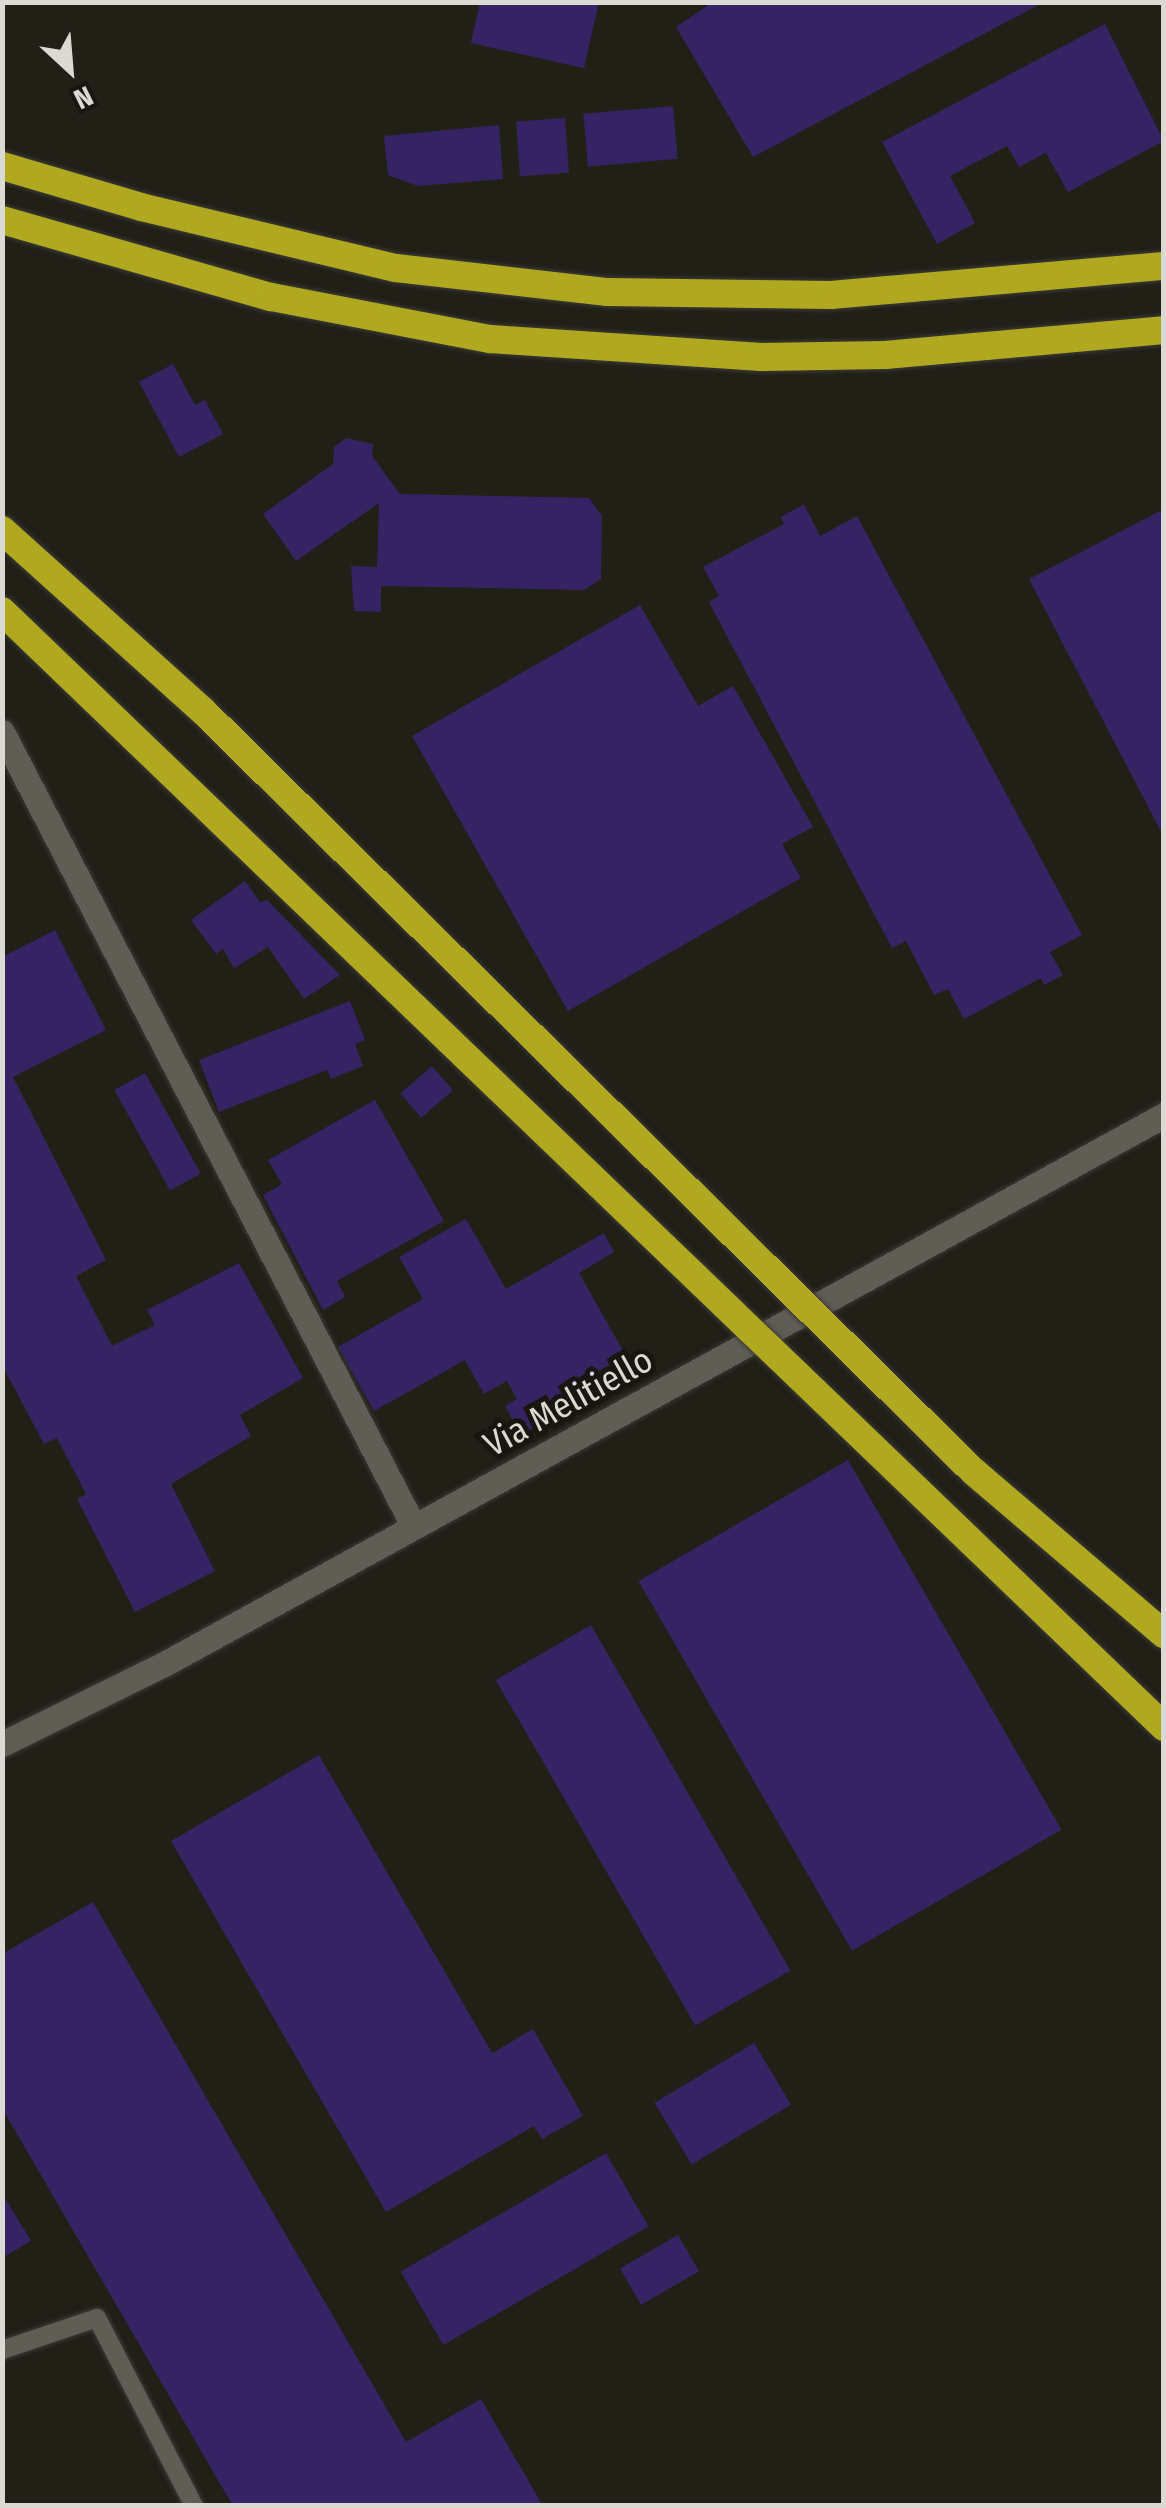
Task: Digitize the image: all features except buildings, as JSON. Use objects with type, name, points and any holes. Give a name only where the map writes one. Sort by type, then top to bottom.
[{"type":"highway","points":[[2,166],[141,207],[396,268],[608,292],[831,295],[1164,266]]},
{"type":"highway","points":[[2,220],[271,297],[490,339],[761,357],[867,356],[1164,330]]},
{"type":"highway","points":[[2,530],[203,711],[973,1471],[1164,1634]]},
{"type":"highway","points":[[2,611],[1164,1727]]},
{"type":"street","points":[[2,732],[414,1528]]},
{"type":"street","name":"Via Melitiello","points":[[2,1744],[414,1528],[1164,1115]]},
{"type":"lane","points":[[2,2350],[97,2318],[194,2506]]}]
